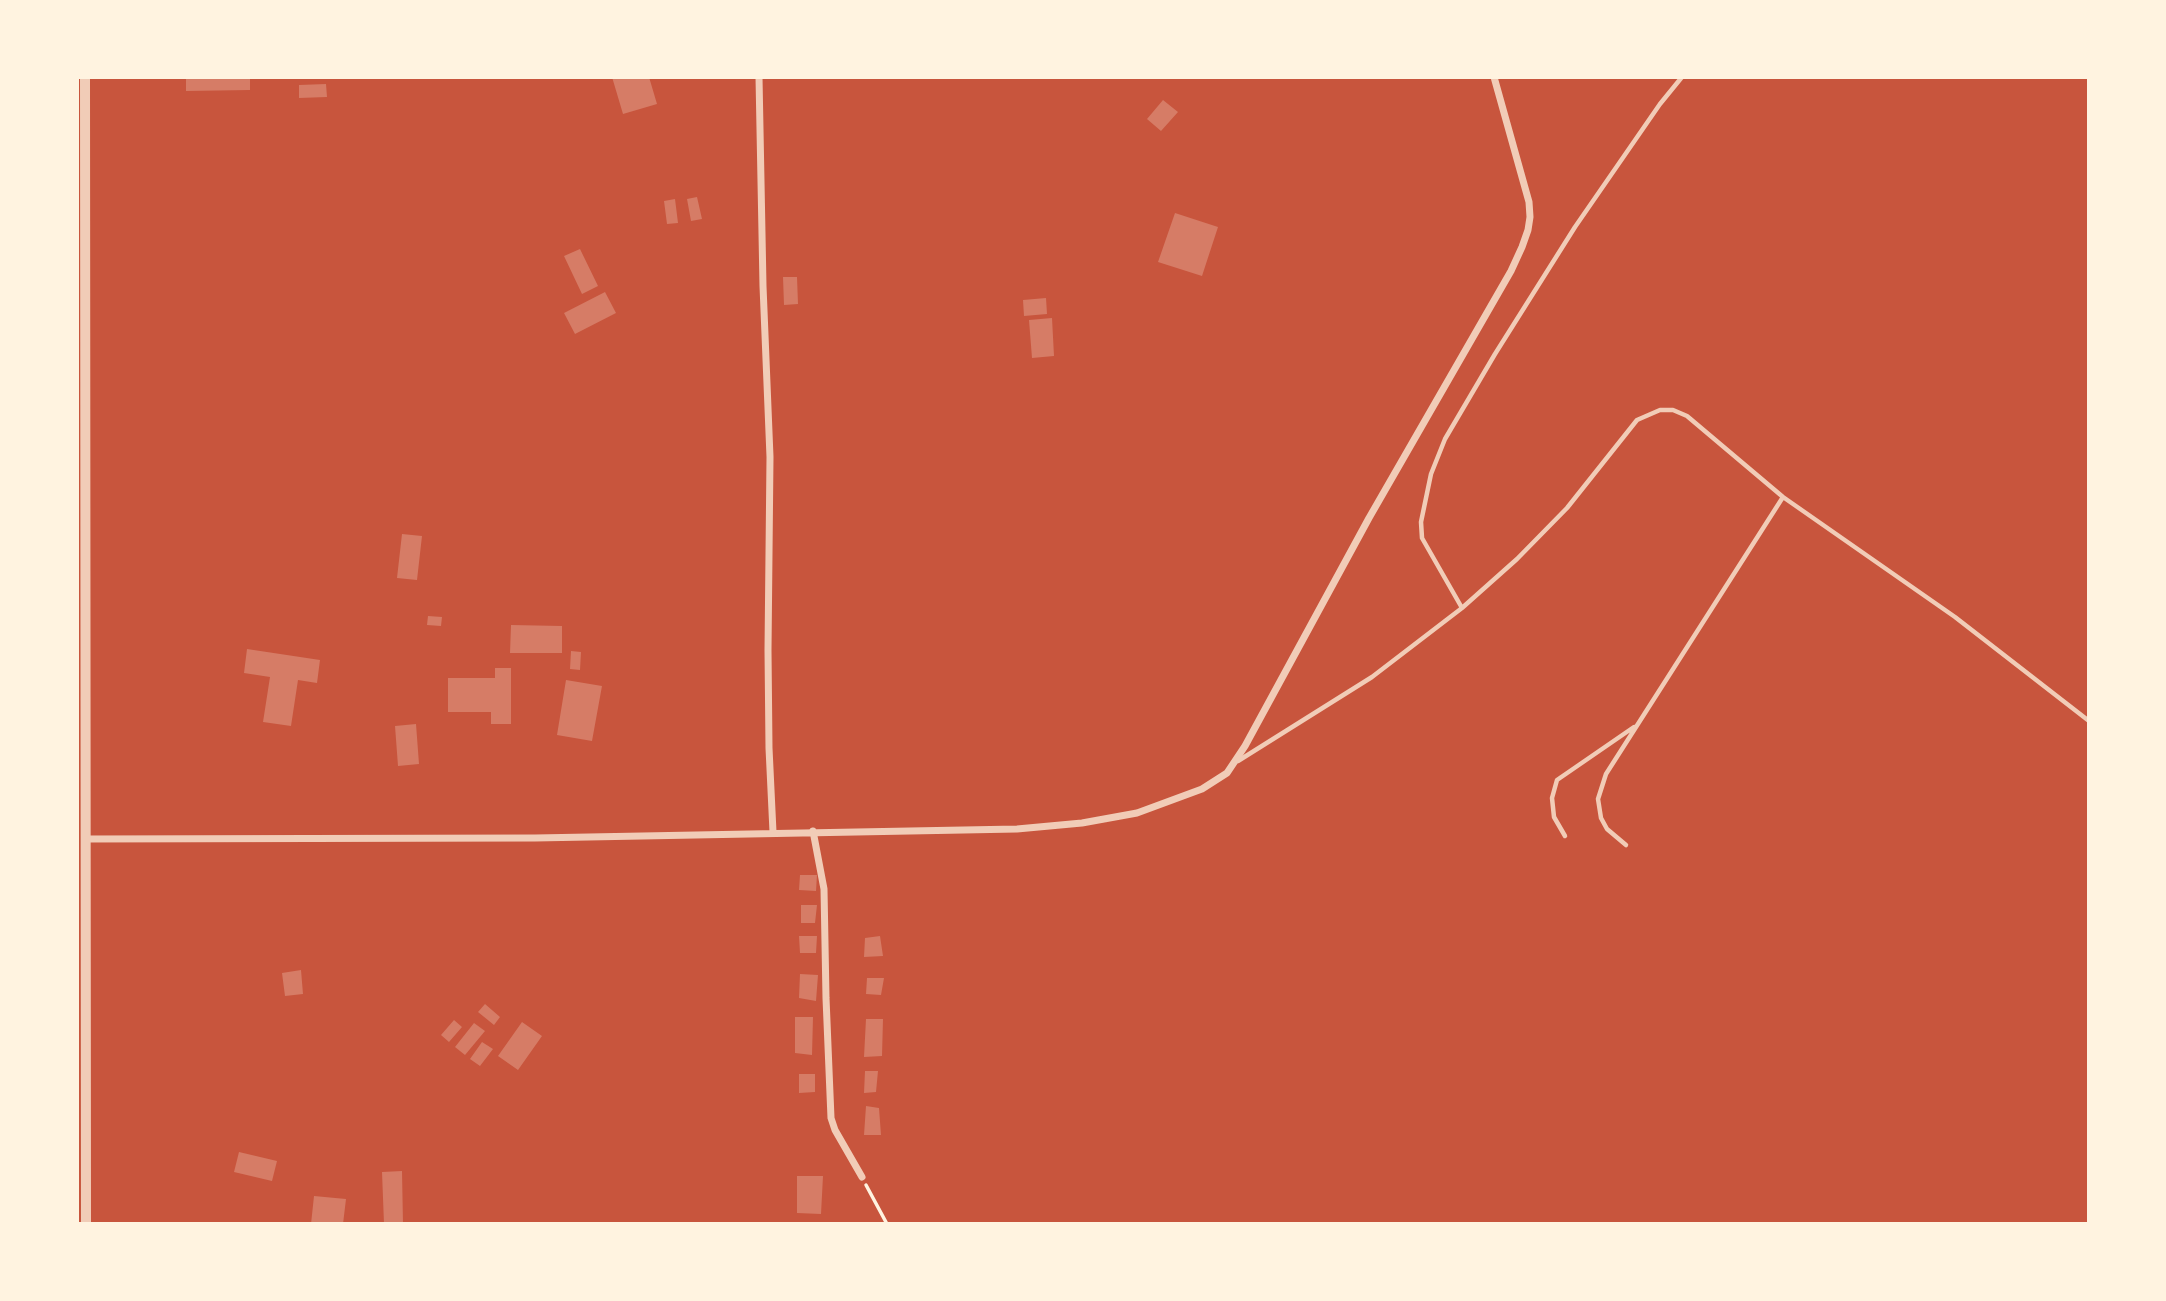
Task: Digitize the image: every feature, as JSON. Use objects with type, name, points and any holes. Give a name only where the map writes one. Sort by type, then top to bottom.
[{"type":"street","points":[[85,77],[80,170],[85,839],[81,871],[86,1224]]},
{"type":"street","points":[[759,77],[770,457],[769,748],[773,832]]},
{"type":"street","points":[[85,839],[535,838],[1017,829],[1082,823],[1136,813],[1202,789],[1227,773],[1234,763],[1375,506],[1511,271],[1525,238],[1530,217],[1529,202],[1494,77]]},
{"type":"street","points":[[813,831],[825,899],[825,998],[831,1118],[862,1177]]},
{"type":"lane","points":[[1462,608],[1422,538],[1420,522],[1431,474],[1445,439],[1575,227],[1660,104],[1682,77]]},
{"type":"lane","points":[[1234,763],[1372,677],[1462,608],[1517,559],[1567,508],[1637,420],[1660,410],[1673,410],[1688,416],[1783,497],[1955,617],[2089,721]]},
{"type":"lane","points":[[1626,845],[1607,829],[1601,818],[1598,799],[1606,774],[1783,497]]},
{"type":"lane","points":[[1565,836],[1554,817],[1552,798],[1557,780],[1637,725]]},
{"type":"path","points":[[862,1177],[887,1224]]},
{"type":"building","points":[[186,77],[250,77],[250,90],[186,91]]},
{"type":"building","points":[[612,77],[649,77],[657,104],[623,114]]},
{"type":"building","points":[[326,84],[327,97],[299,98],[299,85]]},
{"type":"building","points":[[1163,100],[1178,112],[1161,131],[1147,119]]},
{"type":"building","points":[[697,197],[702,219],[691,221],[687,199]]},
{"type":"building","points":[[675,199],[678,223],[667,224],[664,201]]},
{"type":"building","points":[[1175,213],[1218,227],[1202,276],[1158,262]]},
{"type":"building","points":[[580,249],[598,286],[582,294],[564,256]]},
{"type":"building","points":[[783,277],[797,277],[798,304],[784,305]]},
{"type":"building","points":[[605,292],[616,313],[575,334],[564,313]]},
{"type":"building","points":[[1046,298],[1047,314],[1024,316],[1023,300]]},
{"type":"building","points":[[1052,318],[1054,356],[1032,358],[1029,320]]},
{"type":"building","points":[[402,534],[422,536],[417,580],[397,578]]},
{"type":"building","points":[[428,616],[442,617],[441,626],[427,625]]},
{"type":"building","points":[[511,625],[562,626],[562,653],[510,653]]},
{"type":"building","points":[[247,649],[320,660],[317,683],[298,680],[291,726],[263,722],[270,677],[244,673]]},
{"type":"building","points":[[571,651],[581,652],[580,670],[570,669]]},
{"type":"building","points":[[495,668],[511,668],[511,724],[491,724],[491,712],[448,712],[448,678],[495,678]]},
{"type":"building","points":[[566,680],[602,686],[592,741],[557,735]]},
{"type":"building","points":[[416,724],[419,764],[398,766],[395,726]]},
{"type":"building","points":[[800,875],[817,875],[816,891],[799,890]]},
{"type":"building","points":[[801,905],[817,905],[815,923],[801,923]]},
{"type":"building","points":[[799,936],[817,936],[816,953],[800,953]]},
{"type":"building","points":[[880,936],[883,956],[864,957],[865,938]]},
{"type":"building","points":[[301,970],[303,994],[285,996],[282,973]]},
{"type":"building","points":[[800,974],[818,975],[816,1001],[799,998]]},
{"type":"building","points":[[867,978],[884,978],[881,995],[866,994]]},
{"type":"building","points":[[485,1004],[500,1017],[494,1025],[478,1012]]},
{"type":"building","points":[[795,1017],[813,1017],[812,1055],[795,1053]]},
{"type":"building","points":[[866,1019],[883,1019],[882,1056],[864,1057]]},
{"type":"building","points":[[454,1020],[462,1027],[449,1042],[441,1035]]},
{"type":"building","points":[[522,1022],[542,1036],[518,1070],[498,1056]]},
{"type":"building","points":[[474,1023],[485,1031],[465,1055],[455,1047]]},
{"type":"building","points":[[482,1042],[493,1049],[480,1066],[470,1059]]},
{"type":"building","points":[[865,1071],[878,1071],[876,1092],[864,1093]]},
{"type":"building","points":[[799,1074],[815,1074],[815,1092],[799,1093]]},
{"type":"building","points":[[866,1106],[879,1108],[881,1135],[864,1135]]},
{"type":"building","points":[[239,1152],[277,1161],[272,1181],[234,1172]]},
{"type":"building","points":[[402,1171],[403,1224],[384,1224],[382,1172]]},
{"type":"building","points":[[797,1176],[823,1176],[821,1214],[797,1213]]},
{"type":"building","points":[[314,1196],[346,1199],[343,1224],[311,1224]]}]
